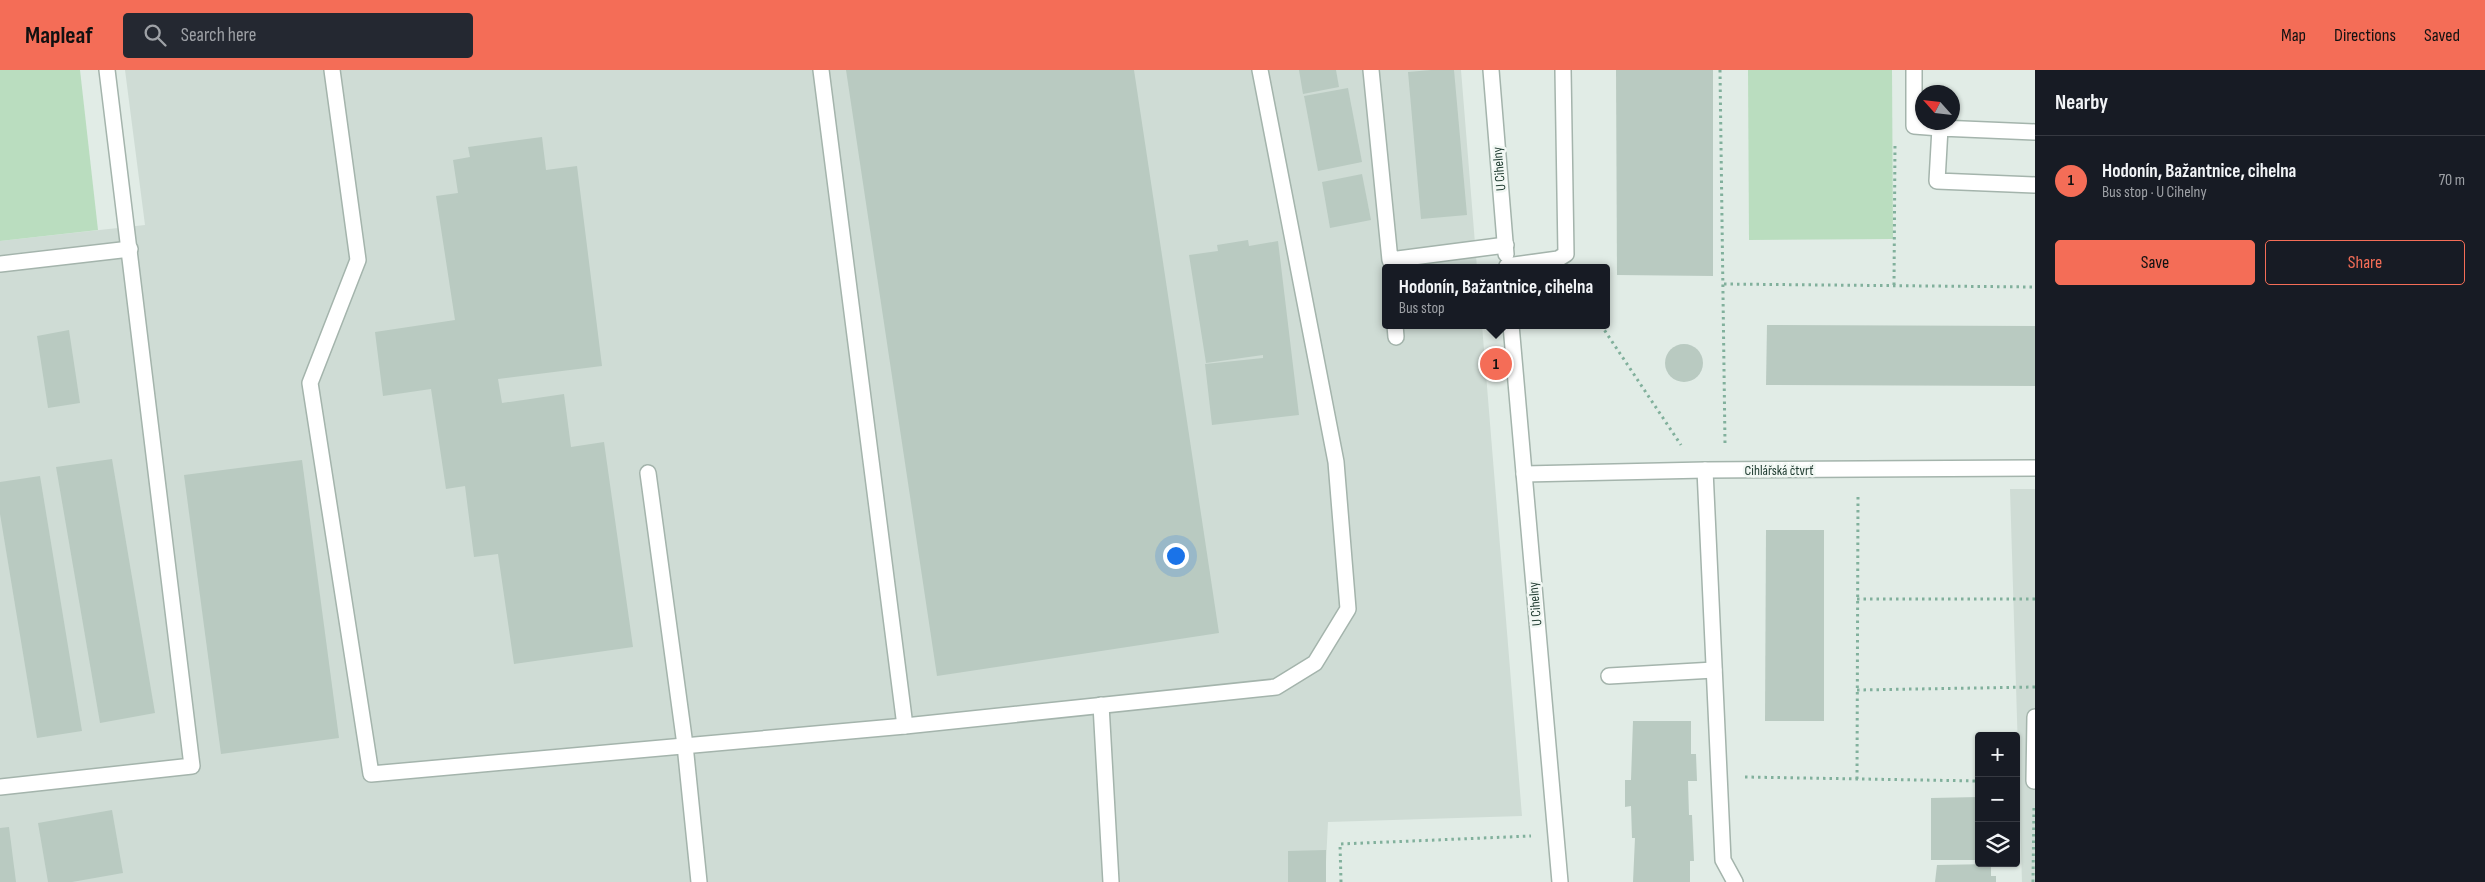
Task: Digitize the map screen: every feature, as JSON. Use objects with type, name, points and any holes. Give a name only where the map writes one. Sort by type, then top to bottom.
[{"type":"street","points":[[0,788],[192,766],[107,70]]},
{"type":"street","points":[[332,70],[358,260],[310,383],[371,774],[905,726],[1276,687],[1315,663],[1348,609],[1336,462],[1260,70]]},
{"type":"street","points":[[822,70],[905,726]]},
{"type":"street","points":[[1370,70],[1391,264],[1506,245]]},
{"type":"street","name":"U Cihelny","points":[[1491,70],[1507,264]]},
{"type":"street","points":[[1529,264],[1558,260],[1566,254],[1563,70]]},
{"type":"street","points":[[1914,70],[1915,126]]},
{"type":"street","points":[[1960,129],[2035,132]]},
{"type":"street","points":[[1940,130],[1937,181],[2035,185]]},
{"type":"street","points":[[0,264],[130,249]]},
{"type":"street","name":"U Cihelny","points":[[1511,329],[1560,882]]},
{"type":"street","name":"Cihlářská čtvrť","points":[[1524,474],[1705,470],[2035,468]]},
{"type":"street","points":[[1705,470],[1723,860],[1735,882]]},
{"type":"street","points":[[648,473],[685,745],[699,882]]},
{"type":"street","points":[[1609,676],[1714,670]]},
{"type":"street","points":[[1101,706],[1111,882]]},
{"type":"street","points":[[2034,781],[2035,717]]},
{"type":"path","points":[[1720,70],[1726,470]]},
{"type":"path","points":[[1894,138],[1894,285]]},
{"type":"path","points":[[1724,284],[2035,287]]},
{"type":"path","points":[[1604,329],[1684,451]]},
{"type":"path","points":[[1856,779],[1858,470]]},
{"type":"path","points":[[1857,600],[2035,599]]},
{"type":"path","points":[[1857,690],[2035,687]]},
{"type":"path","points":[[1719,777],[1975,781]]},
{"type":"path","points":[[2033,882],[2034,781]]},
{"type":"path","points":[[1341,882],[1340,844],[1531,836]]},
{"type":"shaded area","points":[[125,70],[1461,70],[1477,264],[1382,264],[1382,329],[1482,329],[1522,816],[1328,822],[1325,882],[0,882],[0,241],[145,225]]},
{"type":"shaded area","points":[[2010,489],[2035,489],[2035,882],[2022,882],[2020,732],[2017,732]]},
{"type":"green space","points":[[0,70],[80,70],[98,230],[0,241]]},
{"type":"green space","points":[[1748,70],[1892,70],[1893,239],[1749,240]]},
{"type":"building","points":[[846,70],[1134,70],[1219,633],[937,676]]},
{"type":"building","points":[[1299,70],[1336,70],[1339,87],[1303,94]]},
{"type":"building","points":[[1454,70],[1467,215],[1421,219],[1408,72]]},
{"type":"building","points":[[1616,70],[1713,70],[1713,276],[1617,275]]},
{"type":"building","points":[[1348,88],[1362,162],[1318,171],[1304,96]]},
{"type":"building","points":[[542,137],[546,170],[577,166],[602,366],[498,379],[502,403],[564,394],[571,447],[604,442],[633,647],[514,664],[498,554],[474,557],[465,486],[446,489],[431,389],[383,396],[375,332],[455,320],[436,196],[458,193],[453,160],[470,157],[468,147]]},
{"type":"building","points":[[1362,174],[1371,220],[1330,228],[1322,182]]},
{"type":"building","points":[[1248,240],[1249,246],[1278,241],[1299,415],[1212,425],[1205,364],[1263,358],[1263,355],[1206,363],[1189,255],[1218,251],[1217,245]]},
{"type":"building","points":[[1767,325],[2035,326],[2035,386],[1766,385]]},
{"type":"building","points":[[69,330],[80,403],[48,408],[37,336]]},
{"type":"building","points":[[1684,344],[1691,345],[1697,350],[1702,356],[1702,370],[1697,376],[1691,381],[1684,382],[1677,381],[1671,376],[1666,370],[1665,363],[1666,356],[1671,350],[1677,345]]},
{"type":"building","points":[[112,459],[155,713],[100,723],[56,467]]},
{"type":"building","points":[[302,460],[339,738],[221,754],[184,475]]},
{"type":"building","points":[[40,476],[82,731],[37,738],[0,514],[0,482]]},
{"type":"building","points":[[1766,530],[1824,530],[1824,721],[1765,721]]},
{"type":"building","points":[[1633,721],[1691,721],[1691,754],[1696,754],[1697,781],[1688,781],[1689,815],[1692,815],[1694,861],[1690,861],[1690,882],[1633,882],[1635,838],[1632,838],[1631,806],[1625,807],[1625,780],[1631,780]]},
{"type":"building","points":[[1975,797],[1975,860],[1931,860],[1931,798]]},
{"type":"building","points":[[112,810],[123,873],[72,882],[48,882],[38,823]]},
{"type":"building","points":[[9,827],[16,882],[0,882],[0,828]]},
{"type":"building","points":[[1326,850],[1326,882],[1288,882],[1288,851]]},
{"type":"building","points":[[1975,864],[1975,867],[1991,867],[1991,876],[1996,876],[1996,882],[1935,882],[1937,865]]},
{"type":"place","name":"Hodonín, Bažantnice, cihelna","points":[[1496,364]]}]
